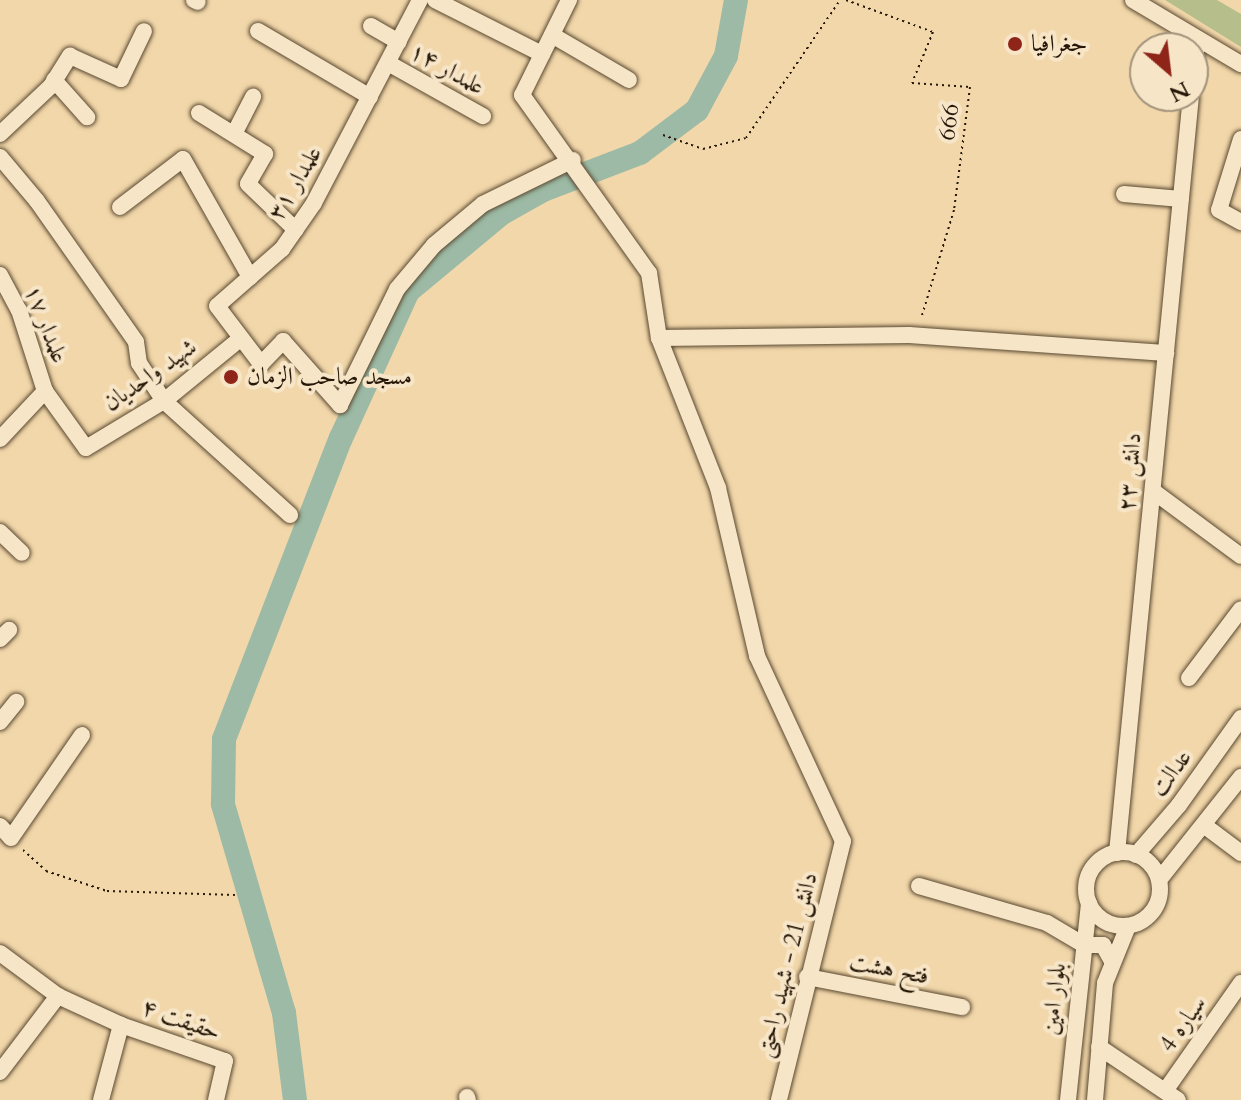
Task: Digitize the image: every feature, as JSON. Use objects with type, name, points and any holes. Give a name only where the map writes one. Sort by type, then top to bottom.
[{"type":"street","name":"علمدار ۳۱","points":[[420,0],[296,230],[217,306],[261,364],[283,341],[340,405],[397,289],[434,245],[483,204],[573,160]]},
{"type":"street","points":[[435,0],[542,54]]},
{"type":"street","points":[[569,0],[522,95],[573,160],[649,273],[659,338],[909,335],[1166,353]]},
{"type":"street","points":[[1133,0],[1184,32]]},
{"type":"street","points":[[371,26],[399,42]]},
{"type":"street","points":[[0,134],[54,80],[70,56],[121,79],[144,31]]},
{"type":"street","points":[[258,31],[370,97]]},
{"type":"street","points":[[552,35],[629,80]]},
{"type":"street","points":[[1209,47],[1241,64]]},
{"type":"street","name":"علمدار ۱۴","points":[[388,63],[483,116]]},
{"type":"street","points":[[54,80],[87,117]]},
{"type":"street","points":[[234,134],[253,97]]},
{"type":"street","name":"دانش ۲۳","points":[[1117,853],[1189,112]]},
{"type":"street","points":[[199,113],[265,154],[248,184],[296,230]]},
{"type":"street","points":[[1241,139],[1219,210],[1241,222]]},
{"type":"street","points":[[0,157],[37,201],[136,342],[139,363],[164,401],[290,515]]},
{"type":"street","points":[[120,207],[183,159],[250,277]]},
{"type":"street","points":[[1124,194],[1181,199]]},
{"type":"street","name":"علمدار ۱۷","points":[[0,275],[19,310],[45,391],[86,448]]},
{"type":"street","name":"دانش 21 - شهید راحتی","points":[[659,338],[718,488],[757,656],[843,841],[779,1100]]},
{"type":"street","name":"شهید واحدیان","points":[[86,448],[164,401],[240,339]]},
{"type":"street","points":[[0,439],[45,391]]},
{"type":"street","points":[[1153,491],[1239,549]]},
{"type":"street","points":[[0,532],[22,553]]},
{"type":"street","points":[[1189,678],[1241,609]]},
{"type":"street","points":[[1,717],[16,702]]},
{"type":"street","name":"عدالت","points":[[1136,855],[1179,805],[1241,718]]},
{"type":"street","points":[[3,829],[82,735]]},
{"type":"street","points":[[1159,880],[1241,777]]},
{"type":"street","points":[[1205,826],[1241,853]]},
{"type":"street","points":[[1117,853],[1136,855],[1151,864],[1159,880],[1160,898],[1152,913],[1128,926],[1106,922],[1089,903],[1087,885],[1094,867],[1117,853]]},
{"type":"street","points":[[919,886],[1047,923],[1084,945],[1103,945],[1112,961]]},
{"type":"street","name":"بلوار امین","points":[[1068,1100],[1089,903]]},
{"type":"street","name":"بلوار امین","points":[[1095,1100],[1099,1047],[1112,961],[1128,926]]},
{"type":"street","name":"حقیقت ۴","points":[[0,953],[58,996],[121,1025],[225,1061],[216,1100]]},
{"type":"street","name":"فتح هشت","points":[[807,977],[962,1007]]},
{"type":"street","name":"سیاره 4","points":[[1172,1096],[1241,983]]},
{"type":"street","points":[[0,1072],[58,996]]},
{"type":"street","points":[[101,1100],[121,1025]]},
{"type":"street","points":[[1099,1047],[1172,1096]]},
{"type":"path","points":[[663,135],[703,149],[746,138],[840,0]]},
{"type":"path","name":"666","points":[[846,0],[933,32],[912,83],[970,87],[954,210],[922,315]]},
{"type":"path","points":[[3,829],[46,871],[94,888],[141,896],[235,895]]},
{"type":"green space","points":[[1165,0],[1217,0],[1241,14],[1241,47]]},
{"type":"waterway","points":[[295,1100],[284,1013],[223,804],[224,739],[341,438],[408,291],[502,213],[543,190],[640,153],[697,110],[726,56],[736,0]]},
{"type":"place","name":"جغرافیا","points":[[1015,44]]},
{"type":"place","name":"مسجد صاحب الزمان","points":[[231,377]]}]
